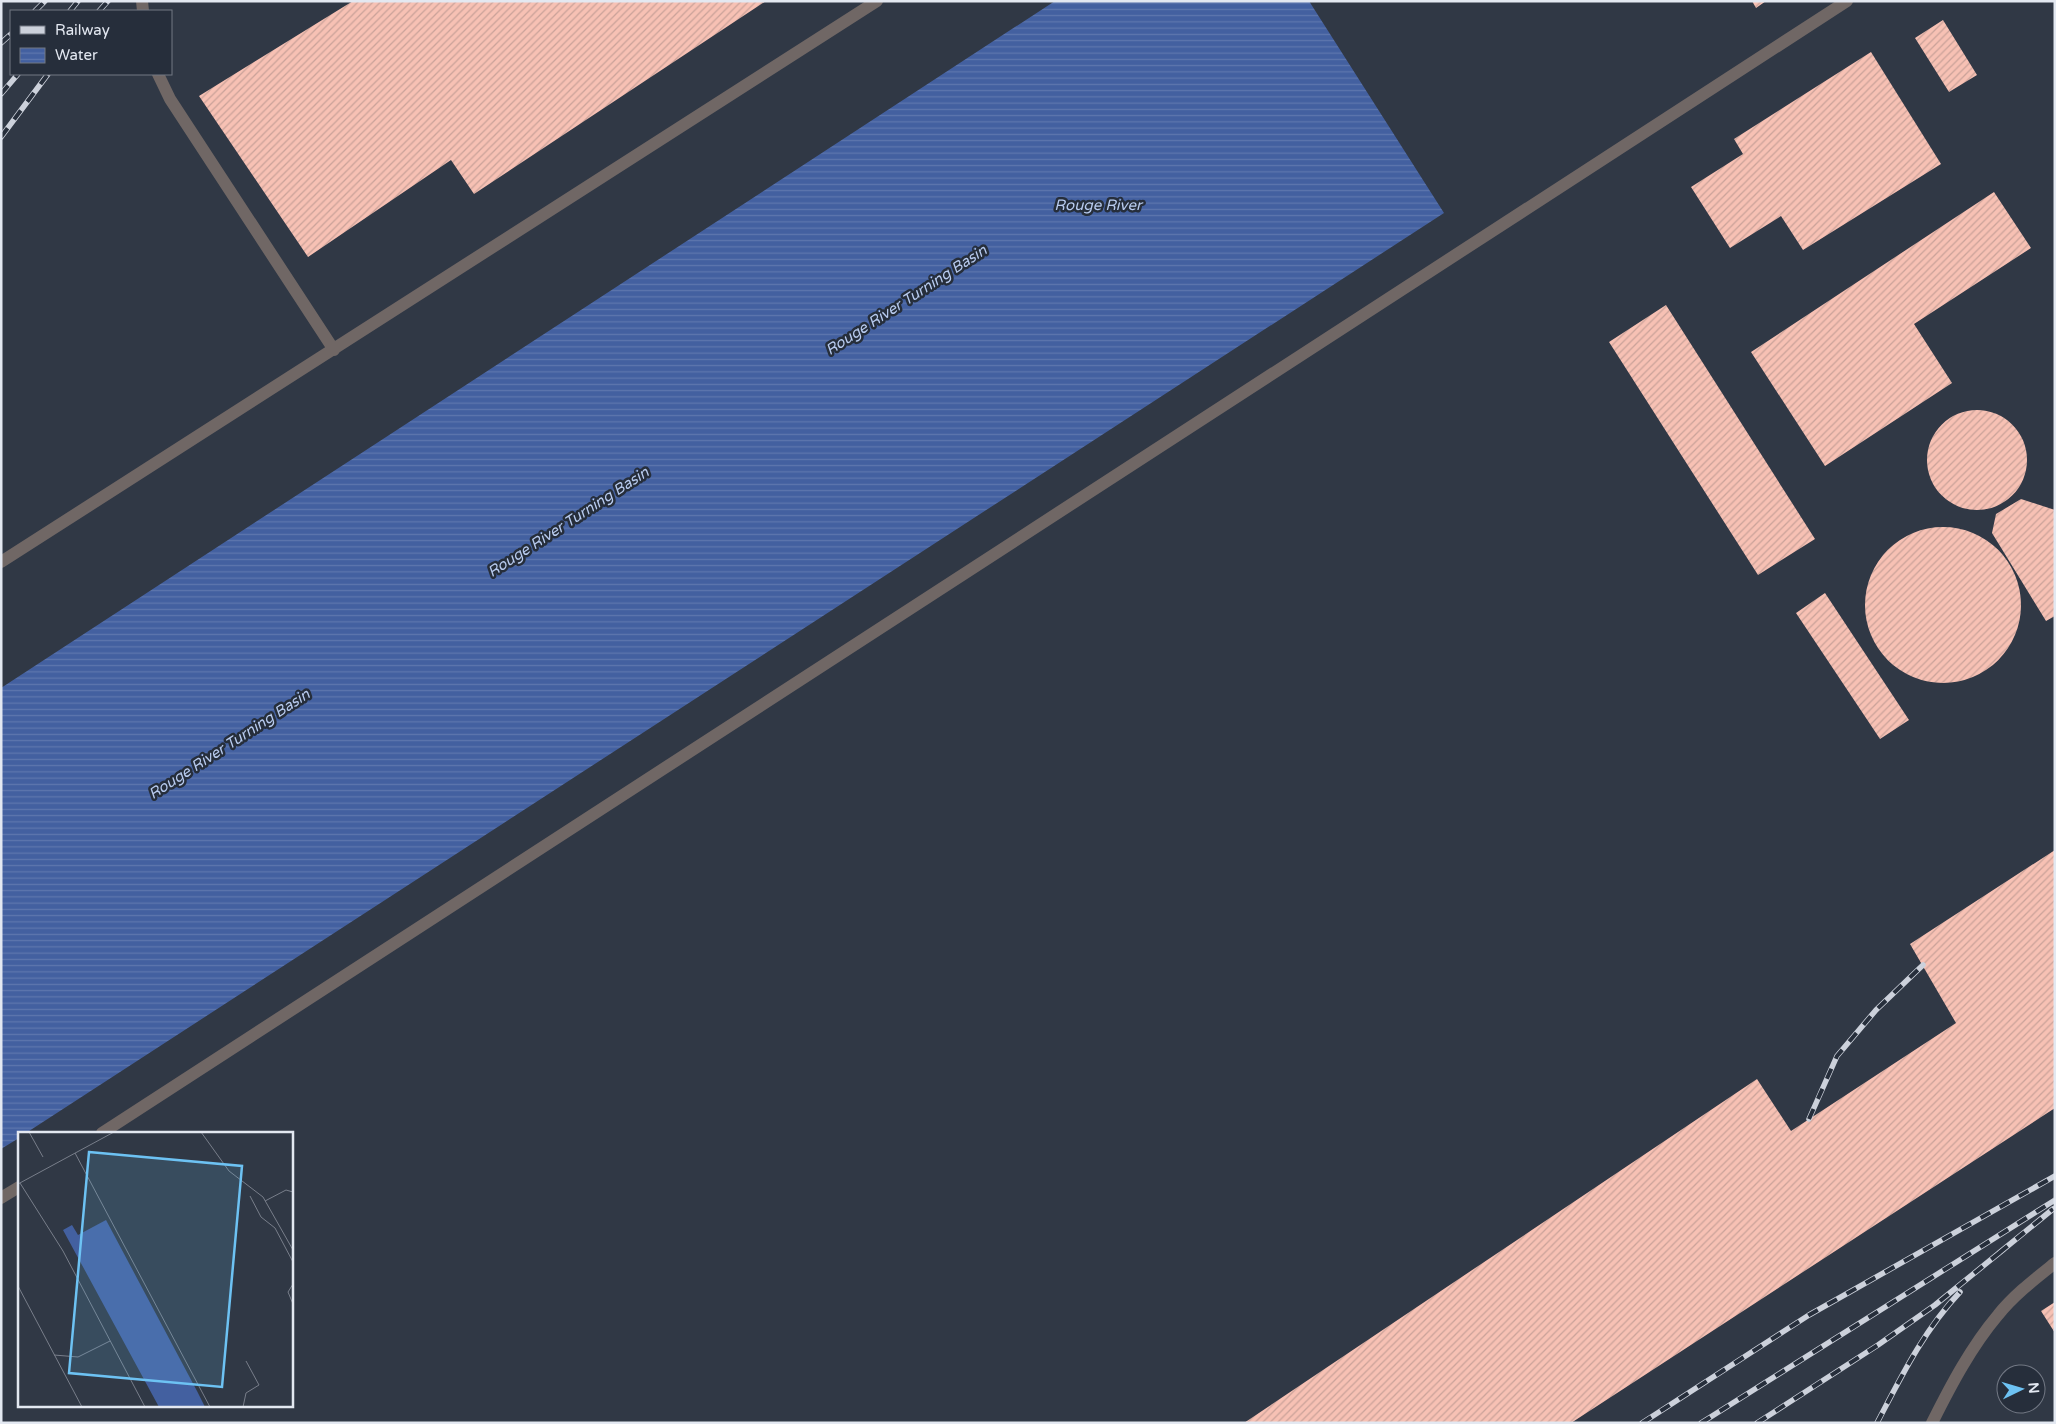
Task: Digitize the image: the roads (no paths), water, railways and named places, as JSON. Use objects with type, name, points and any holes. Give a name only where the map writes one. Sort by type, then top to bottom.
[{"type":"lane","points":[[1,562],[877,1]]},
{"type":"lane","points":[[104,1132],[1847,1]]},
{"type":"lane","points":[[158,75],[170,99],[334,350]]},
{"type":"lane","points":[[1,1198],[18,1188]]},
{"type":"lane","points":[[1932,1423],[1972,1349],[1999,1314],[2055,1263]]},
{"type":"water","name":"Rouge River","points":[[1055,1],[1309,1],[1444,213],[28,1132],[18,1132],[18,1139],[1,1149],[1,688]]},
{"type":"railway","points":[[36,10],[45,1]]},
{"type":"railway","points":[[71,10],[78,1]]},
{"type":"railway","points":[[100,10],[108,1]]},
{"type":"railway","points":[[1,43],[10,35]]},
{"type":"railway","points":[[1,94],[17,75]]},
{"type":"railway","points":[[1,137],[47,75]]},
{"type":"railway","points":[[1809,1119],[1837,1056],[1876,1010],[1923,965]]},
{"type":"railway","points":[[1642,1423],[1809,1315],[2055,1176]]},
{"type":"railway","points":[[1701,1423],[2055,1200]]},
{"type":"railway","points":[[1999,1253],[2053,1209]]},
{"type":"railway","points":[[1757,1423],[1878,1345],[1935,1305],[2004,1249]]},
{"type":"railway","points":[[1877,1423],[1904,1371],[1924,1338],[1960,1292]]},
{"type":"water label","name":"Rouge River Turning Basin","points":[[906,300]]},
{"type":"water label","name":"Rouge River Turning Basin","points":[[568,522]]},
{"type":"water label","name":"Rouge River Turning Basin","points":[[229,744]]}]
